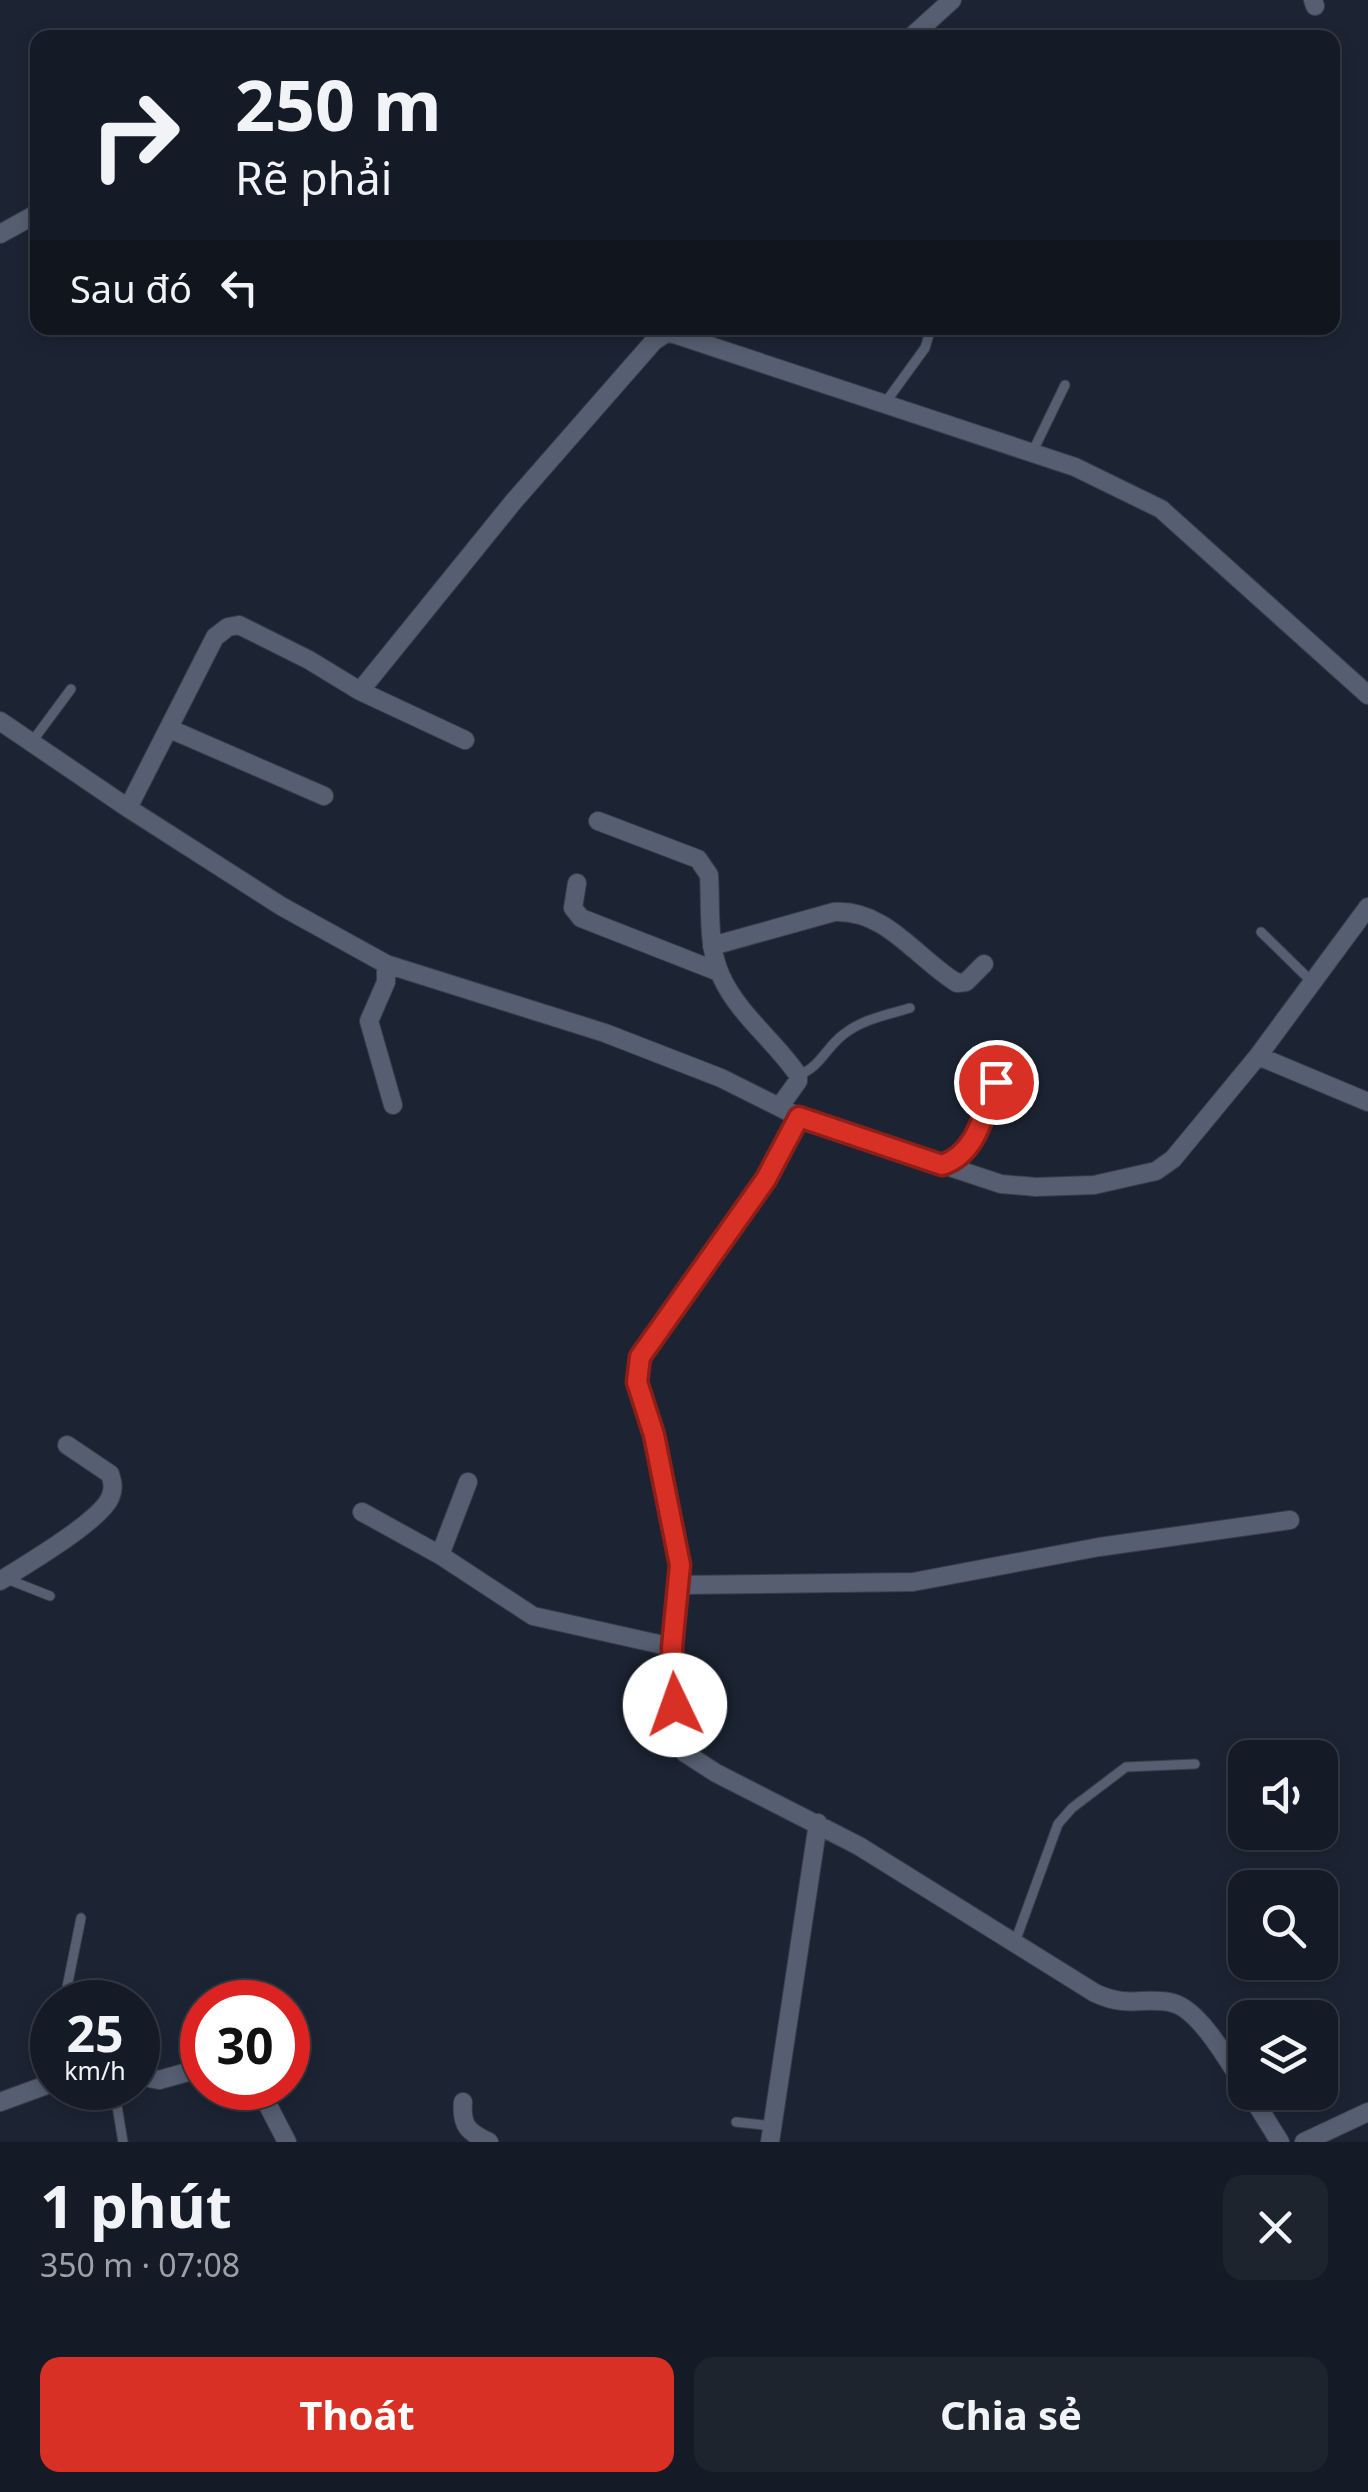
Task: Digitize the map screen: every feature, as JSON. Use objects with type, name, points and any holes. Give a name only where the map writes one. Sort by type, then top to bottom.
[{"type":"street","points":[[919,30],[952,0]]},
{"type":"street","points":[[0,234],[30,217]]},
{"type":"street","points":[[360,691],[583,420],[663,335]]},
{"type":"street","points":[[684,335],[1074,467],[1161,509],[1368,695]]},
{"type":"street","points":[[128,808],[216,637],[228,627],[239,626],[309,660],[360,691],[465,740]]},
{"type":"street","points":[[0,721],[298,916],[386,964],[605,1033],[721,1078],[799,1117],[1001,1184],[1036,1188],[1094,1184],[1156,1171],[1173,1159],[1258,1056],[1368,907]]},
{"type":"street","points":[[170,729],[324,796]]},
{"type":"street","points":[[598,821],[705,865],[710,875],[712,946],[719,972],[746,1014],[798,1076],[780,1106]]},
{"type":"street","points":[[577,883],[572,908],[582,918],[719,972]]},
{"type":"street","points":[[712,946],[834,912],[849,912],[881,923],[956,983],[966,982],[984,964]]},
{"type":"street","points":[[386,964],[386,982],[369,1021],[393,1105]]},
{"type":"street","points":[[1258,1056],[1368,1102]]},
{"type":"street","points":[[799,1117],[766,1179],[651,1339],[636,1369],[676,1545],[679,1586],[672,1647],[676,1727],[685,1752],[742,1789],[818,1824],[1112,2001],[1171,2002],[1182,2008],[1201,2025],[1228,2063]]},
{"type":"street","points":[[2,1579],[80,1527],[112,1494],[110,1474],[67,1445]]},
{"type":"street","points":[[440,1555],[468,1482]]},
{"type":"street","points":[[362,1512],[440,1555],[532,1616],[672,1647]]},
{"type":"street","points":[[679,1586],[914,1582],[1066,1552],[1290,1520]]},
{"type":"street","points":[[772,2134],[818,1824]]},
{"type":"street","points":[[0,2102],[30,2091]]},
{"type":"street","points":[[463,2102],[468,2132],[488,2142]]},
{"type":"street","points":[[270,2110],[287,2142]]},
{"type":"street","points":[[1260,2110],[1280,2142]]},
{"type":"street","points":[[1304,2142],[1368,2112]]},
{"type":"lane","points":[[884,405],[925,348],[929,335]]},
{"type":"lane","points":[[1032,452],[1066,385]]},
{"type":"lane","points":[[31,742],[71,689]]},
{"type":"lane","points":[[1261,932],[1311,980]]},
{"type":"lane","points":[[798,1076],[815,1067],[834,1043],[856,1026],[910,1008]]},
{"type":"lane","points":[[942,1165],[962,1155],[973,1140],[996,1082]]},
{"type":"lane","points":[[2,1579],[50,1596]]},
{"type":"lane","points":[[1014,1942],[1058,1824],[1072,1808],[1126,1767],[1195,1764]]},
{"type":"lane","points":[[68,1980],[81,1918]]},
{"type":"lane","points":[[118,2110],[123,2142]]},
{"type":"lane","points":[[736,2122],[772,2134]]},
{"type":"route","points":[[675,1705],[672,1647],[680,1565],[654,1435],[637,1382],[640,1357],[766,1179],[799,1117],[942,1165],[962,1155],[973,1140],[996,1082]]}]
